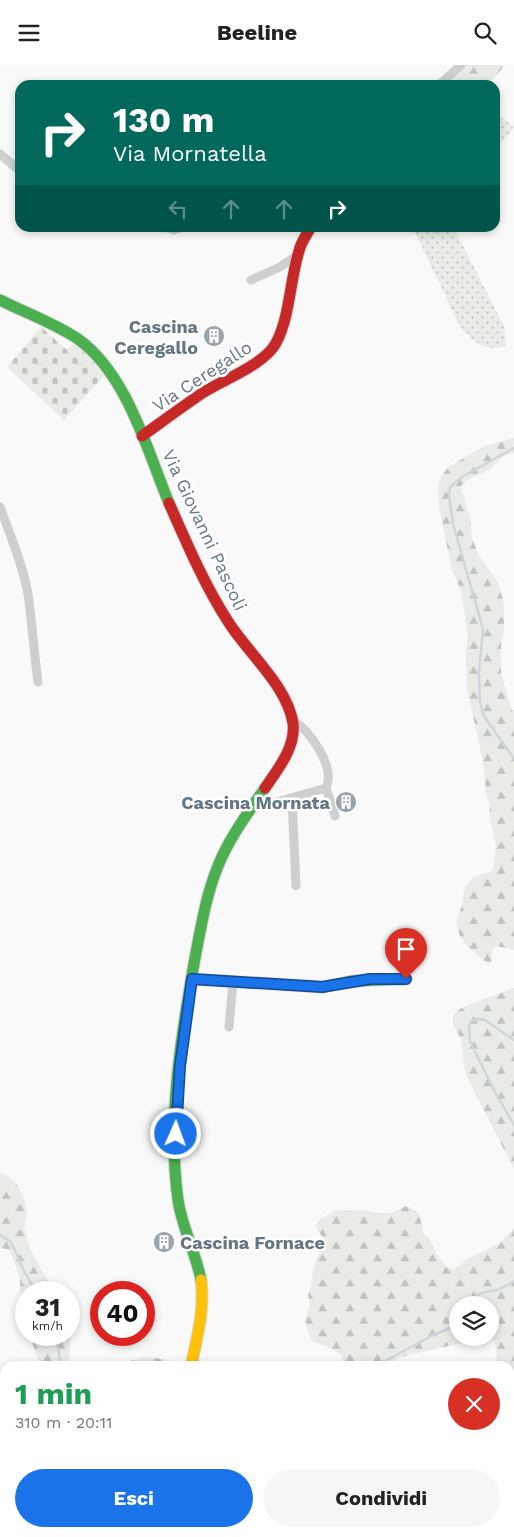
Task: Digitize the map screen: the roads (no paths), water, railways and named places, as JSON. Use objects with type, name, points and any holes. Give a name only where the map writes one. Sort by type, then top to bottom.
[{"type":"street","points":[[444,80],[461,65]]},
{"type":"street","points":[[0,154],[15,167]]},
{"type":"street","name":"Via Ceregallo","points":[[142,436],[193,399],[221,381],[261,360],[269,352],[276,343],[286,314],[299,249],[308,232]]},
{"type":"street","points":[[251,280],[266,275],[298,255]]},
{"type":"street","name":"Via Giovanni Pascoli","points":[[0,300],[61,329],[89,347],[116,381],[194,556],[228,623],[278,689],[290,709],[293,720]]},
{"type":"street","points":[[0,507],[28,593],[38,682]]},
{"type":"street","points":[[293,720],[304,728],[326,763],[329,777],[326,788],[335,815]]},
{"type":"street","points":[[192,1361],[201,1310],[202,1291],[198,1266],[180,1207],[176,1178],[175,1143],[179,1075],[192,979],[206,903],[215,873],[228,845],[287,755],[293,736],[293,720]]},
{"type":"street","points":[[252,809],[326,788]]},
{"type":"street","points":[[292,798],[296,886]]},
{"type":"street","points":[[192,979],[322,987],[370,979],[406,979]]},
{"type":"street","points":[[229,1027],[233,982]]},
{"type":"waterway","points":[[514,448],[462,477],[450,487],[449,495],[453,524],[483,629],[479,672],[480,703],[484,716],[514,759]]},
{"type":"waterway","points":[[514,1040],[485,1020],[471,1021],[469,1027],[470,1041],[514,1125]]},
{"type":"waterway","points":[[0,1235],[11,1242],[30,1281]]},
{"type":"waterway","points":[[477,1296],[503,1288],[514,1281]]},
{"type":"waterway","points":[[385,1361],[449,1329]]},
{"type":"waterway","points":[[58,1346],[60,1361]]},
{"type":"place","name":"Cascina Ceregallo","points":[[214,336]]},
{"type":"place","name":"Cascina Mornata","points":[[346,802]]},
{"type":"place","name":"Cascina Fornace","points":[[164,1242]]}]
